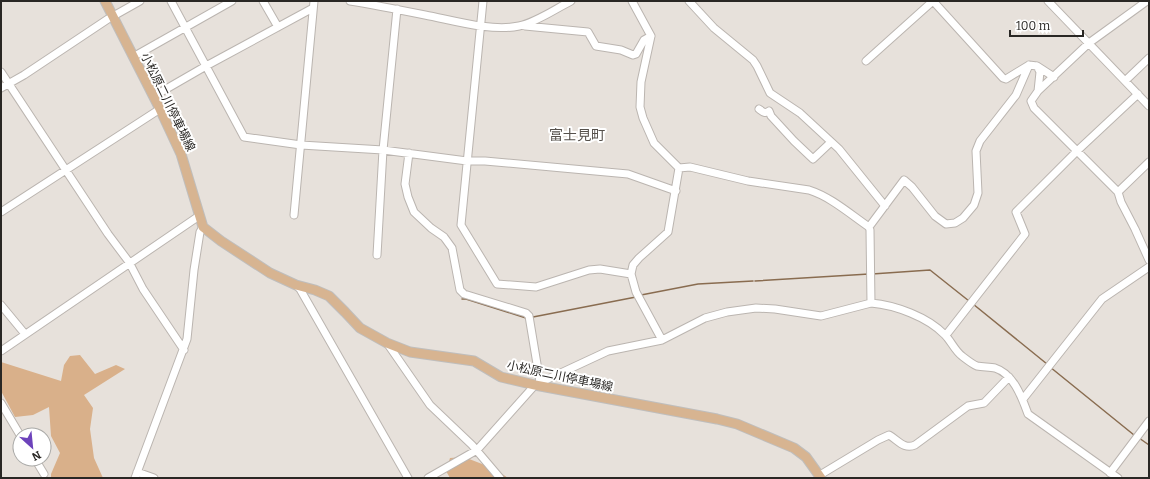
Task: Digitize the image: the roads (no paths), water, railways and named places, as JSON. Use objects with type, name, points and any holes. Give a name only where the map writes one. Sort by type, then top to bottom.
[{"type":"main road","name":"小松原二川停車場線","points":[[105,1],[154,96],[181,154],[202,227],[221,241],[270,273],[296,285],[315,290],[329,296],[360,328],[387,343],[410,352],[474,362],[501,377],[737,424],[794,448],[806,457],[821,477]]},
{"type":"street","points":[[1,88],[24,75],[112,16],[140,1]]},
{"type":"street","points":[[170,1],[242,136],[301,145],[383,150],[467,161],[485,161],[628,174],[676,191]]},
{"type":"street","points":[[133,57],[232,1]]},
{"type":"street","points":[[263,1],[278,27]]},
{"type":"street","points":[[350,1],[461,22],[502,28],[520,26],[588,32],[596,46],[620,50],[633,55],[636,54],[644,40],[651,36]]},
{"type":"street","points":[[377,255],[383,150],[397,1]]},
{"type":"street","points":[[483,1],[461,225],[497,284],[536,287],[589,270],[600,269],[631,274]]},
{"type":"street","points":[[520,26],[533,21],[571,1]]},
{"type":"street","points":[[632,1],[651,36],[641,82],[640,107],[643,118],[654,143],[679,168]]},
{"type":"street","points":[[690,1],[714,28],[753,60],[770,93],[800,113],[844,154],[885,206]]},
{"type":"street","points":[[866,61],[933,1],[1003,78],[1006,79],[1029,65],[1037,66],[1054,76]]},
{"type":"street","points":[[1048,1],[1149,106]]},
{"type":"street","points":[[1148,1],[1089,43],[1038,91],[1031,101],[1032,104],[1118,192],[1121,202],[1149,260]]},
{"type":"street","points":[[154,96],[278,27],[314,5]]},
{"type":"street","points":[[294,215],[314,5]]},
{"type":"street","points":[[1125,81],[1149,58]]},
{"type":"street","points":[[868,227],[904,180],[912,187],[935,216],[946,224],[955,223],[963,218],[974,205],[978,193],[976,151],[980,141],[1016,95],[1029,65]]},
{"type":"street","points":[[1037,66],[1040,72],[1038,91]]},
{"type":"street","points":[[1,72],[108,234],[129,262],[143,289],[184,350]]},
{"type":"street","points":[[946,335],[1025,234],[1016,212],[1077,151],[1138,94]]},
{"type":"street","points":[[1,212],[160,109]]},
{"type":"street","points":[[759,109],[764,113],[769,111],[771,116],[813,159],[831,142]]},
{"type":"street","points":[[409,153],[405,184],[408,197],[414,212],[431,228],[444,237],[452,248],[460,290],[464,294],[526,313],[529,316],[537,384]]},
{"type":"street","points":[[1118,192],[1149,162]]},
{"type":"street","points":[[679,168],[690,167],[748,181],[816,193],[844,209],[870,230],[871,303]]},
{"type":"street","points":[[662,340],[636,292],[631,274],[633,265],[638,258],[668,232],[679,168]]},
{"type":"street","points":[[1,351],[129,262],[199,216]]},
{"type":"street","points":[[154,478],[136,475],[187,339],[194,270],[202,227]]},
{"type":"street","points":[[1023,399],[1102,299],[1149,267]]},
{"type":"street","points":[[296,285],[300,289],[408,478]]},
{"type":"street","points":[[428,478],[477,450],[537,384],[608,351],[662,340],[716,314],[756,308],[775,309],[821,316],[871,303],[879,304],[926,319],[946,335],[960,355],[976,365],[996,368],[1009,377],[1023,399],[1028,414],[1118,478]]},
{"type":"street","points":[[1,305],[25,334]]},
{"type":"street","points":[[387,343],[430,405],[477,450],[498,476],[506,478]]},
{"type":"street","points":[[821,477],[878,440],[889,435],[906,447],[910,448],[968,406],[984,404],[1009,377]]},
{"type":"street","points":[[1,403],[15,427]]},
{"type":"street","points":[[1110,473],[1149,421]]},
{"type":"street","points":[[40,467],[44,474]]},
{"type":"waterway","points":[[872,274],[930,270],[969,301]]},
{"type":"waterway","points":[[755,281],[869,274]]},
{"type":"waterway","points":[[641,295],[698,284],[753,281]]},
{"type":"waterway","points":[[533,317],[636,297]]},
{"type":"waterway","points":[[462,299],[526,318]]},
{"type":"waterway","points":[[973,304],[1047,364]]},
{"type":"waterway","points":[[1050,367],[1134,435]]},
{"type":"waterway","points":[[1139,438],[1149,445]]},
{"type":"district","name":"富士見町","points":[[577,135]]}]
